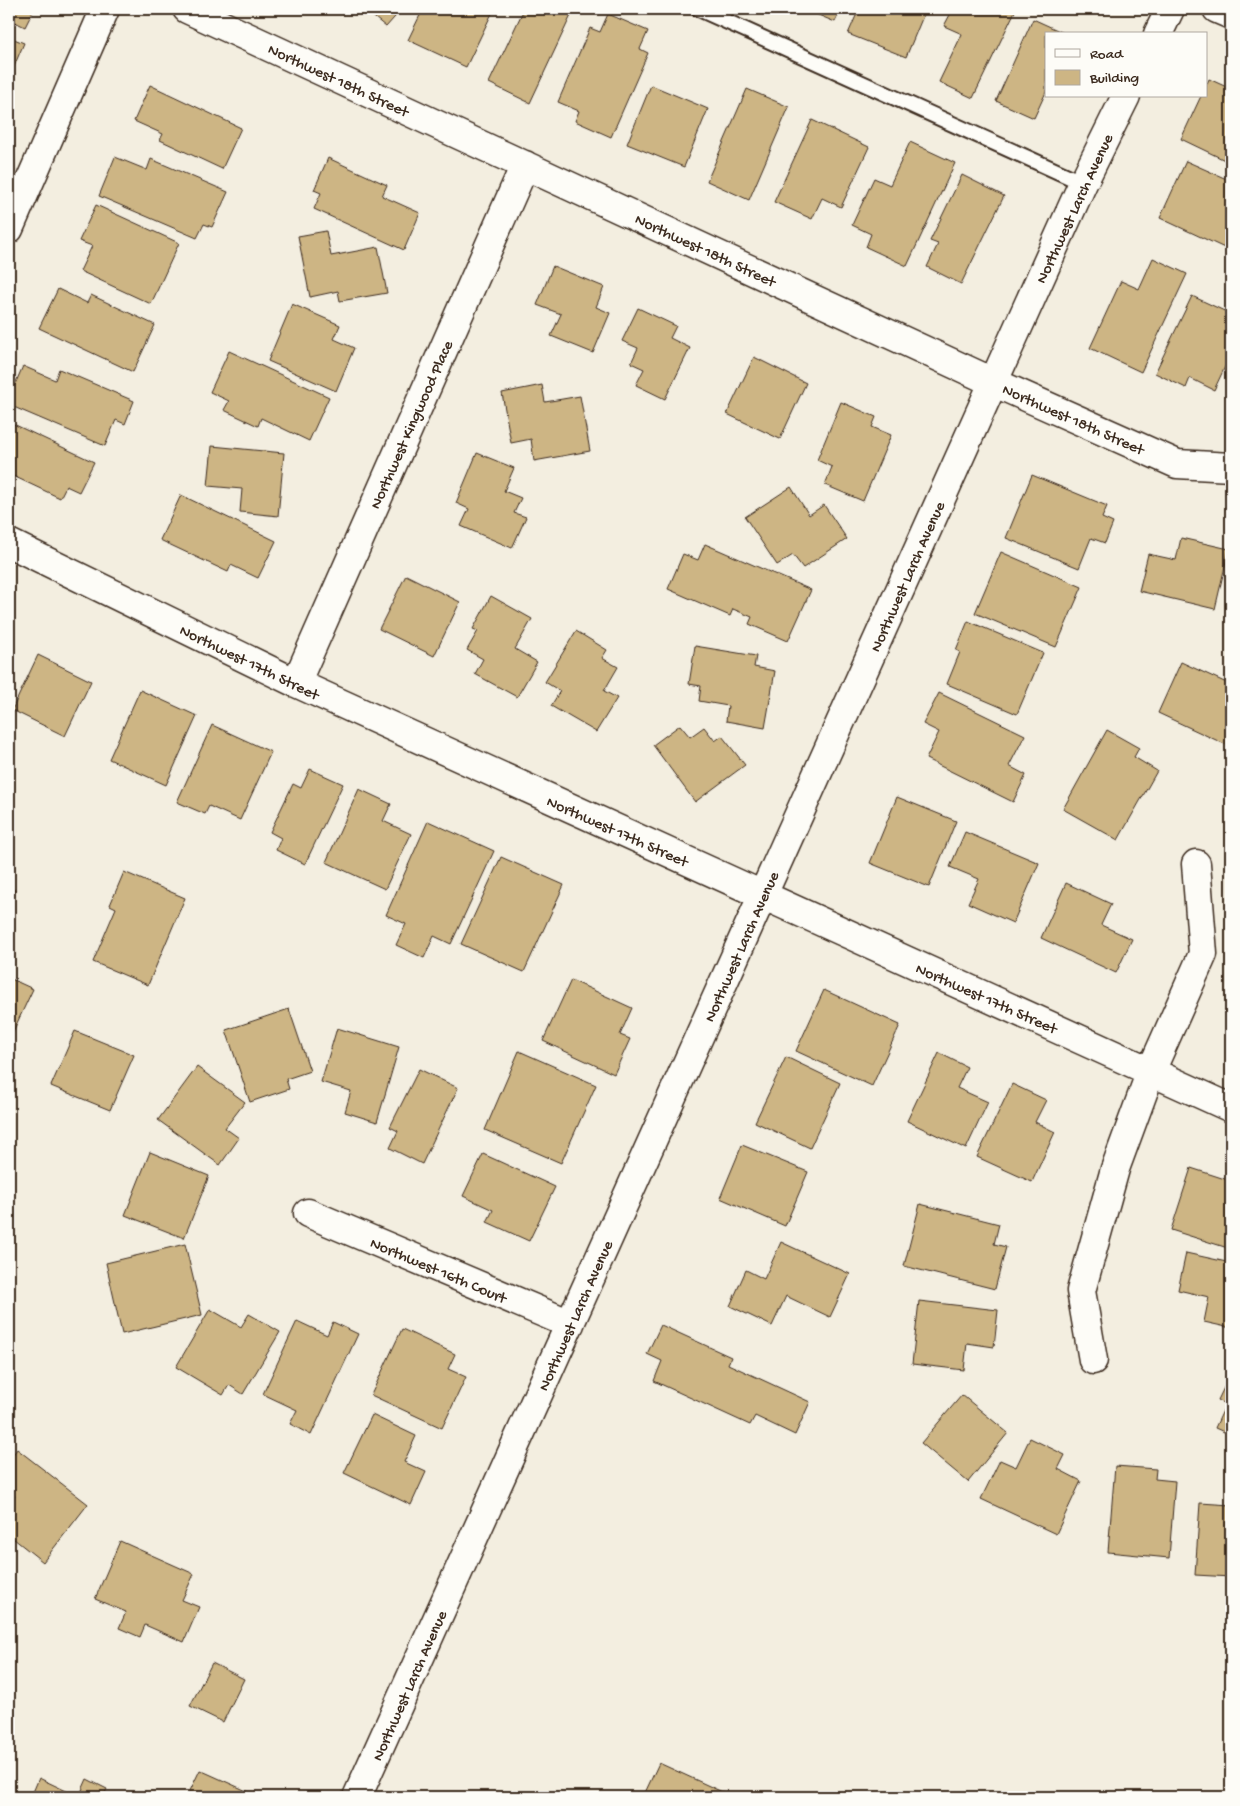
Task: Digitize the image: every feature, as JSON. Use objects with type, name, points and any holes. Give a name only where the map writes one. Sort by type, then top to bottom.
[{"type":"street","points":[[9,229],[104,9]]},
{"type":"street","name":"Northwest 18th Street","points":[[187,9],[993,382],[1177,464],[1231,467]]},
{"type":"street","points":[[1159,32],[1170,9]]},
{"type":"street","points":[[1217,9],[1231,15]]},
{"type":"street","name":"Northwest Larch Avenue","points":[[357,1797],[993,382],[1083,183],[1125,98]]},
{"type":"street","name":"Northwest Kingwood Place","points":[[296,683],[525,165]]},
{"type":"street","name":"Northwest 17th Street","points":[[9,544],[296,683],[1231,1108]]},
{"type":"street","points":[[1093,1360],[1081,1291],[1115,1169],[1151,1071],[1203,954],[1196,864]]},
{"type":"street","name":"Northwest 16th Court","points":[[308,1214],[570,1324]]},
{"type":"lane","points":[[699,9],[1083,183]]},
{"type":"building","points":[[9,9],[34,9],[25,27],[9,19]]},
{"type":"building","points":[[364,9],[402,9],[386,27]]},
{"type":"building","points":[[423,9],[494,9],[466,67],[408,40]]},
{"type":"building","points":[[524,9],[574,9],[530,103],[489,83]]},
{"type":"building","points":[[804,9],[841,9],[835,22]]},
{"type":"building","points":[[859,9],[926,9],[906,57],[848,34]]},
{"type":"building","points":[[953,9],[1016,9],[973,98],[939,82],[962,34],[944,26]]},
{"type":"building","points":[[608,14],[648,31],[640,49],[648,53],[611,137],[575,121],[579,111],[558,102],[590,28],[600,32]]},
{"type":"building","points":[[1033,19],[1062,32],[1045,32],[1045,94],[1034,118],[996,101]]},
{"type":"building","points":[[9,37],[24,43],[9,78]]},
{"type":"building","points":[[1209,79],[1231,89],[1231,163],[1181,139],[1200,98],[1208,98]]},
{"type":"building","points":[[150,85],[241,128],[222,169],[160,140],[163,134],[134,121]]},
{"type":"building","points":[[651,85],[708,109],[684,167],[627,144]]},
{"type":"building","points":[[747,89],[789,107],[749,200],[707,181]]},
{"type":"building","points":[[812,120],[869,147],[841,207],[822,198],[812,219],[774,202]]},
{"type":"building","points":[[910,142],[955,163],[907,266],[866,247],[871,234],[852,225],[874,178],[890,185]]},
{"type":"building","points":[[115,157],[147,170],[151,159],[228,192],[212,227],[204,224],[197,238],[99,196]]},
{"type":"building","points":[[328,158],[387,185],[382,196],[420,213],[404,250],[314,209],[321,193],[314,190]]},
{"type":"building","points":[[1186,161],[1231,181],[1231,251],[1160,218]]},
{"type":"building","points":[[962,175],[1004,196],[961,284],[927,267],[938,244],[930,241]]},
{"type":"building","points":[[96,205],[179,243],[151,304],[80,271],[92,246],[79,241]]},
{"type":"building","points":[[326,231],[331,256],[378,247],[387,293],[340,301],[338,291],[310,297],[298,236]]},
{"type":"building","points":[[1153,258],[1187,274],[1141,372],[1090,348],[1121,281],[1139,289]]},
{"type":"building","points":[[553,266],[604,287],[596,307],[610,313],[593,353],[551,336],[561,314],[537,305]]},
{"type":"building","points":[[58,289],[87,303],[91,295],[155,325],[133,372],[39,328]]},
{"type":"building","points":[[1192,296],[1231,314],[1231,354],[1214,390],[1190,378],[1186,388],[1155,373]]},
{"type":"building","points":[[292,304],[340,325],[334,339],[354,348],[336,391],[268,361]]},
{"type":"building","points":[[638,308],[676,326],[670,338],[690,348],[665,399],[636,385],[644,369],[631,363],[638,348],[622,341]]},
{"type":"building","points":[[229,351],[329,397],[309,441],[261,418],[258,426],[224,410],[229,401],[210,392]]},
{"type":"building","points":[[754,357],[806,383],[780,439],[727,414]]},
{"type":"building","points":[[23,366],[55,380],[59,369],[134,401],[125,424],[116,420],[105,446],[9,405],[9,398]]},
{"type":"building","points":[[542,385],[545,402],[580,396],[590,451],[534,461],[531,439],[511,443],[502,393]]},
{"type":"building","points":[[841,402],[876,417],[872,427],[891,435],[863,501],[825,485],[832,467],[817,460]]},
{"type":"building","points":[[9,422],[94,462],[79,492],[66,486],[60,498],[9,474]]},
{"type":"building","points":[[212,446],[284,453],[278,516],[240,512],[242,489],[208,486]]},
{"type":"building","points":[[477,453],[514,468],[504,491],[521,498],[514,513],[526,517],[512,548],[461,526],[469,509],[456,503]]},
{"type":"building","points":[[1032,475],[1107,506],[1102,518],[1113,523],[1105,543],[1091,538],[1079,568],[1006,538]]},
{"type":"building","points":[[791,487],[809,515],[824,505],[847,539],[803,568],[793,555],[777,565],[745,517]]},
{"type":"building","points":[[181,495],[276,541],[258,578],[231,565],[228,572],[160,540]]},
{"type":"building","points":[[1181,538],[1229,549],[1215,609],[1139,591],[1148,554],[1176,560]]},
{"type":"building","points":[[705,544],[811,590],[788,641],[749,624],[752,617],[733,609],[730,616],[668,589],[683,554],[698,560]]},
{"type":"building","points":[[1001,552],[1082,587],[1056,647],[975,613]]},
{"type":"building","points":[[406,575],[460,602],[434,656],[379,629]]},
{"type":"building","points":[[491,596],[532,619],[515,649],[537,662],[517,697],[475,674],[483,659],[467,650],[478,631],[473,629]]},
{"type":"building","points":[[968,621],[1043,653],[1017,714],[947,684],[960,652],[956,650]]},
{"type":"building","points":[[576,631],[607,650],[602,658],[618,667],[604,691],[617,698],[596,732],[551,706],[560,691],[545,682]]},
{"type":"building","points":[[695,646],[756,656],[754,667],[775,671],[765,728],[726,721],[728,706],[699,701],[701,686],[689,684]]},
{"type":"building","points":[[38,655],[91,681],[65,736],[12,710]]},
{"type":"building","points":[[1181,662],[1231,685],[1231,747],[1158,713]]},
{"type":"building","points":[[140,690],[197,716],[166,785],[109,759]]},
{"type":"building","points":[[939,693],[1025,735],[1009,766],[1026,775],[1013,802],[926,759],[939,732],[923,724]]},
{"type":"building","points":[[212,725],[271,752],[240,820],[209,806],[205,814],[177,802]]},
{"type":"building","points":[[680,725],[690,737],[704,727],[715,741],[722,736],[745,765],[695,802],[653,745]]},
{"type":"building","points":[[1107,730],[1139,748],[1134,757],[1157,771],[1118,840],[1063,809]]},
{"type":"building","points":[[310,769],[343,784],[305,864],[276,850],[281,838],[270,832],[293,784],[301,788]]},
{"type":"building","points":[[359,789],[391,804],[383,821],[411,834],[385,889],[326,862]]},
{"type":"building","points":[[897,797],[956,821],[929,887],[870,863]]},
{"type":"building","points":[[428,821],[494,851],[451,944],[434,936],[424,958],[396,945],[406,924],[386,915]]},
{"type":"building","points":[[965,832],[1039,863],[1013,923],[968,903],[979,879],[950,867]]},
{"type":"building","points":[[501,857],[564,885],[524,972],[461,944]]},
{"type":"building","points":[[124,872],[185,898],[148,985],[93,962],[116,908],[110,905]]},
{"type":"building","points":[[1066,883],[1111,904],[1101,925],[1132,939],[1116,973],[1041,938]]},
{"type":"building","points":[[9,887],[15,890],[9,903]]},
{"type":"building","points":[[9,978],[33,989],[9,1040]]},
{"type":"building","points":[[571,980],[632,1008],[620,1035],[630,1039],[614,1074],[543,1041]]},
{"type":"building","points":[[824,990],[900,1025],[872,1086],[796,1051]]},
{"type":"building","points":[[289,1009],[310,1071],[286,1079],[289,1089],[250,1102],[226,1030]]},
{"type":"building","points":[[337,1028],[399,1047],[377,1122],[345,1112],[351,1091],[321,1082]]},
{"type":"building","points":[[75,1031],[134,1055],[110,1110],[51,1086]]},
{"type":"building","points":[[519,1051],[596,1085],[561,1163],[485,1130]]},
{"type":"building","points":[[939,1053],[967,1067],[957,1088],[988,1102],[966,1149],[907,1121]]},
{"type":"building","points":[[786,1057],[840,1083],[810,1148],[755,1122]]},
{"type":"building","points":[[197,1067],[245,1102],[225,1128],[239,1138],[220,1165],[158,1120]]},
{"type":"building","points":[[419,1069],[458,1088],[422,1164],[390,1148],[398,1131],[390,1127]]},
{"type":"building","points":[[1012,1084],[1046,1100],[1035,1122],[1055,1132],[1032,1182],[977,1157]]},
{"type":"building","points":[[742,1145],[808,1172],[785,1226],[720,1198]]},
{"type":"building","points":[[150,1152],[209,1176],[184,1238],[125,1215]]},
{"type":"building","points":[[483,1154],[555,1187],[529,1241],[487,1222],[493,1210],[463,1196]]},
{"type":"building","points":[[1191,1168],[1231,1181],[1231,1249],[1171,1230]]},
{"type":"building","points":[[9,1194],[13,1194],[13,1229],[9,1229]]},
{"type":"building","points":[[920,1204],[999,1224],[994,1244],[1006,1247],[995,1289],[904,1266]]},
{"type":"building","points":[[781,1242],[850,1274],[830,1317],[786,1296],[772,1326],[730,1306],[746,1270],[764,1279]]},
{"type":"building","points":[[185,1244],[202,1315],[122,1334],[106,1263]]},
{"type":"building","points":[[1186,1253],[1231,1263],[1231,1328],[1204,1322],[1209,1297],[1178,1290]]},
{"type":"building","points":[[919,1301],[998,1310],[994,1347],[967,1343],[964,1370],[912,1364]]},
{"type":"building","points":[[210,1309],[241,1327],[249,1314],[280,1332],[243,1394],[229,1385],[223,1395],[176,1367]]},
{"type":"building","points":[[297,1321],[327,1335],[333,1322],[358,1334],[311,1435],[290,1424],[297,1410],[263,1394]]},
{"type":"building","points":[[661,1325],[731,1357],[728,1364],[810,1402],[795,1435],[755,1416],[750,1425],[654,1381],[662,1361],[647,1354]]},
{"type":"building","points":[[402,1329],[455,1354],[448,1369],[466,1377],[442,1428],[371,1395]]},
{"type":"building","points":[[1231,1373],[1231,1435],[1215,1428],[1226,1404],[1218,1400]]},
{"type":"building","points":[[962,1395],[1008,1433],[968,1482],[921,1443]]},
{"type":"building","points":[[372,1415],[416,1436],[404,1462],[426,1472],[411,1505],[344,1473]]},
{"type":"building","points":[[1030,1438],[1065,1455],[1058,1469],[1081,1481],[1056,1534],[981,1499],[1000,1460],[1016,1467]]},
{"type":"building","points":[[17,1449],[88,1504],[43,1562],[9,1535],[9,1505],[15,1496],[9,1491],[9,1460]]},
{"type":"building","points":[[1115,1466],[1156,1469],[1155,1479],[1175,1481],[1169,1558],[1108,1552]]},
{"type":"building","points":[[1200,1503],[1231,1505],[1231,1577],[1195,1575]]},
{"type":"building","points":[[120,1541],[194,1574],[182,1600],[199,1607],[184,1642],[145,1625],[140,1637],[119,1628],[126,1612],[95,1599]]},
{"type":"building","points":[[212,1663],[244,1679],[223,1722],[190,1706]]},
{"type":"building","points":[[659,1763],[731,1796],[643,1797]]},
{"type":"building","points":[[200,1770],[260,1797],[187,1797]]},
{"type":"building","points":[[39,1778],[79,1797],[31,1797]]},
{"type":"building","points":[[87,1779],[107,1789],[103,1797],[79,1797]]}]
